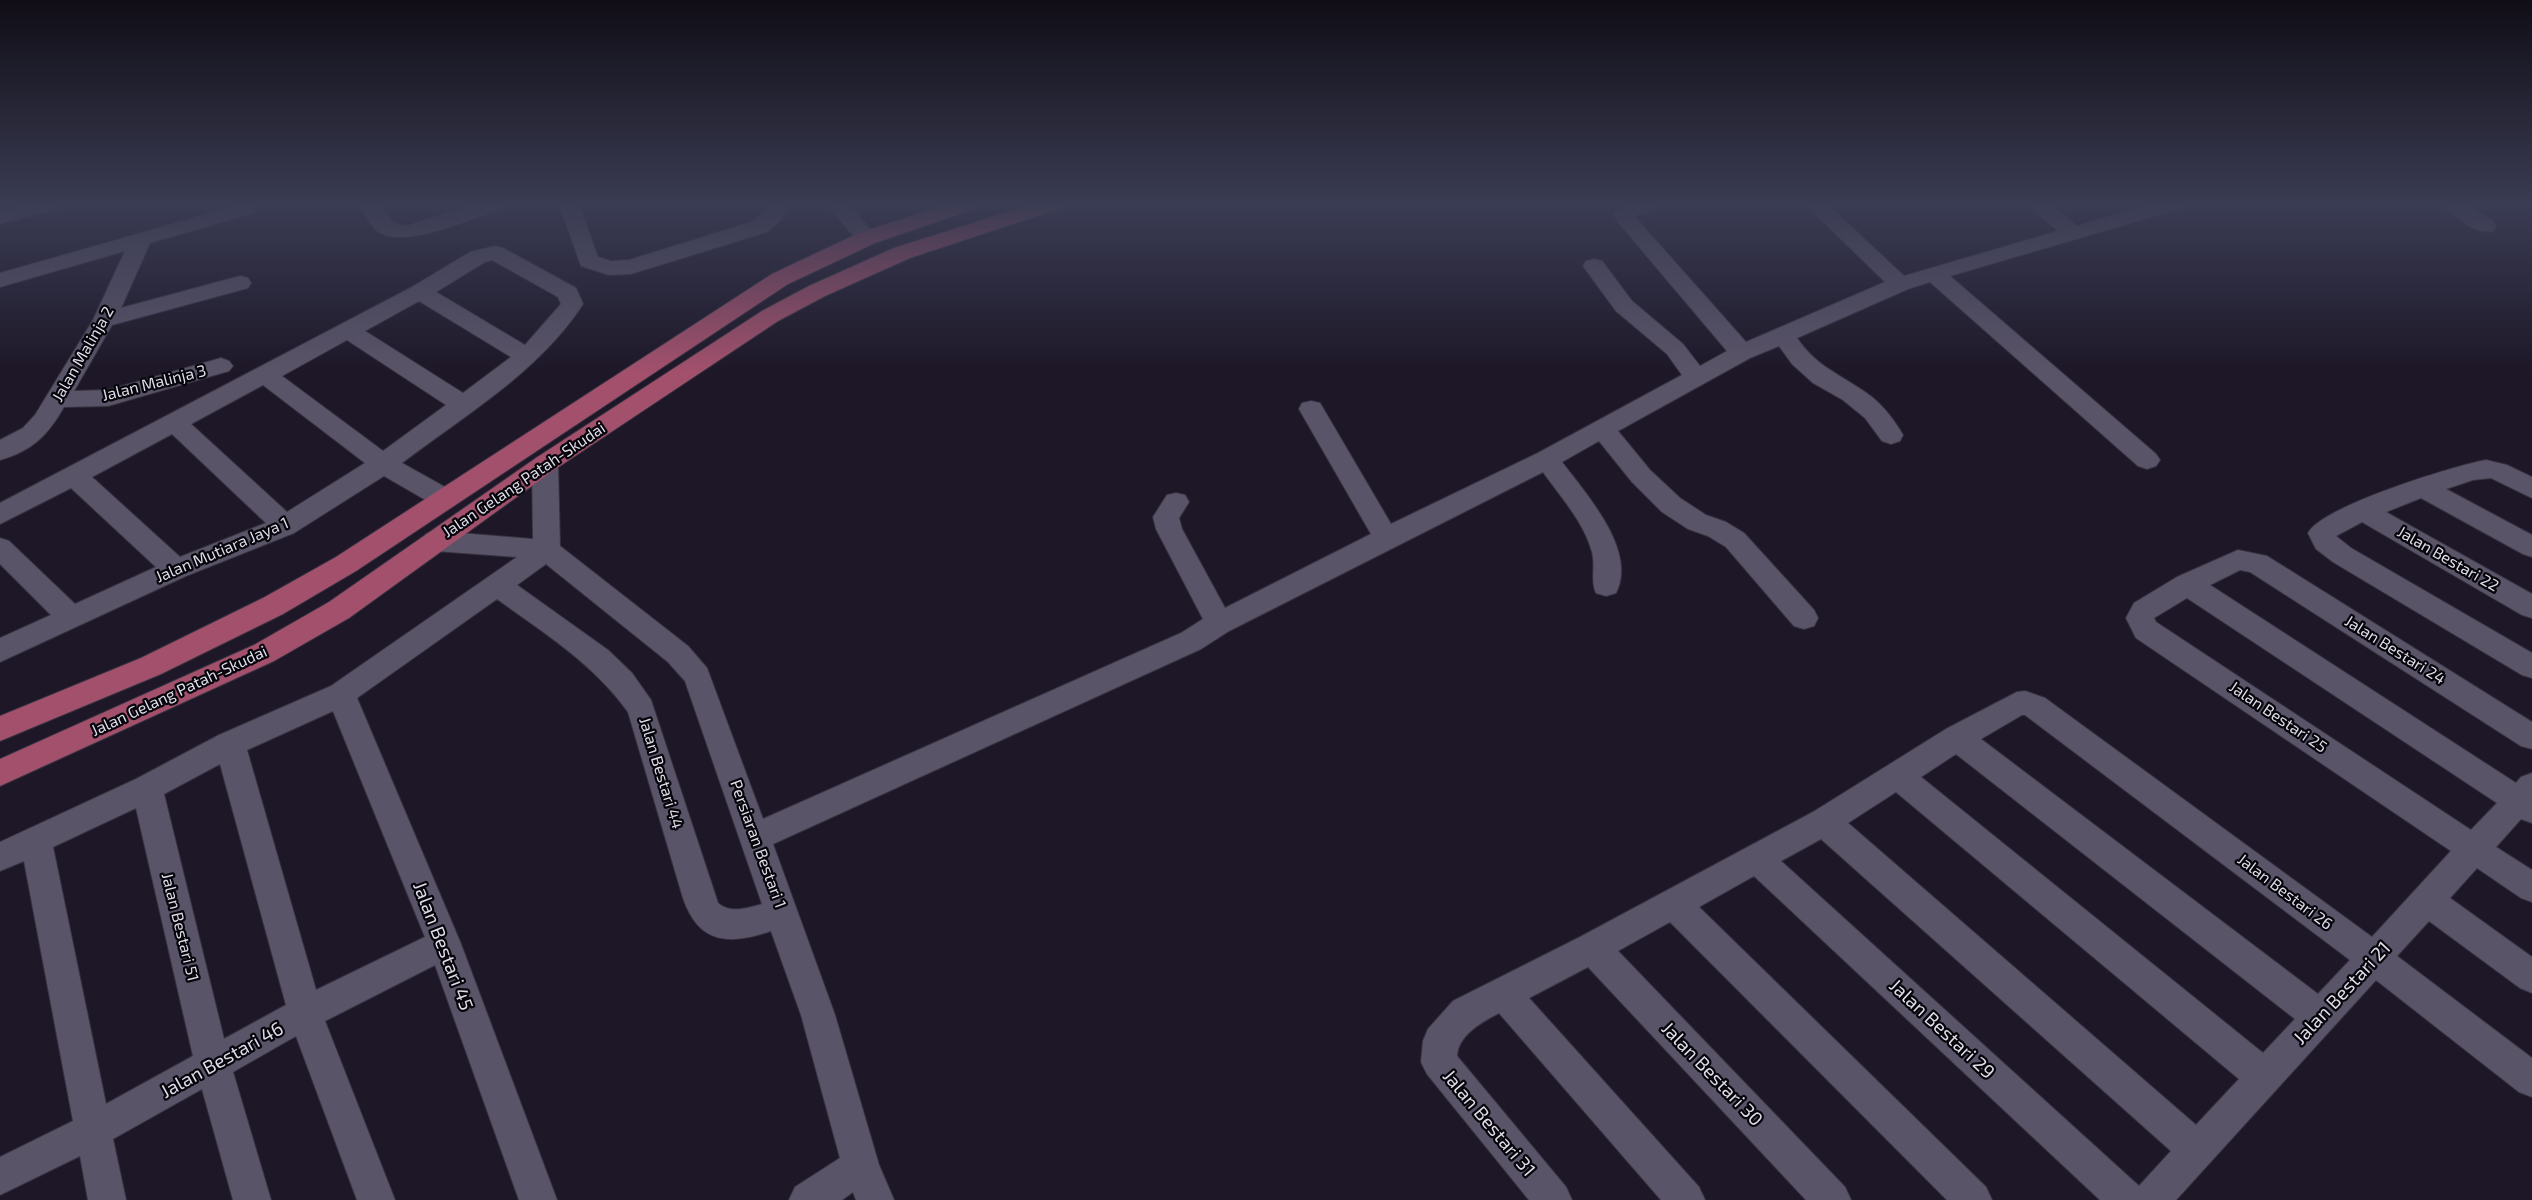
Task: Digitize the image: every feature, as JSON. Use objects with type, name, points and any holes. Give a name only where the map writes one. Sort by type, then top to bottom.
[{"type":"main road","name":"Jalan Gelang Patah-Skudai","points":[[0,729],[151,666],[273,606],[346,564],[780,279],[820,260]]},
{"type":"main road","name":"Jalan Gelang Patah-Skudai","points":[[0,773],[264,653],[339,610],[545,464],[770,316],[817,291],[888,260]]},
{"type":"street","points":[[0,280],[68,260]]},
{"type":"street","name":"Jalan Malinja 2","points":[[0,451],[32,434],[44,421],[104,320],[132,260]]},
{"type":"street","name":"Jalan Mutiara Jaya 1","points":[[420,292],[473,260]]},
{"type":"street","name":"Jalan Mutiara Jaya 1","points":[[0,651],[71,616],[176,569],[285,526],[382,464],[527,356],[560,321],[572,304],[568,294],[507,260]]},
{"type":"street","points":[[589,260],[609,268],[631,267],[653,260]]},
{"type":"street","points":[[1661,260],[1742,353]]},
{"type":"street","points":[[1874,260],[1900,284]]},
{"type":"street","points":[[756,837],[1191,640],[1219,623],[1386,538],[1547,459],[1742,353],[1900,284],[1981,260]]},
{"type":"street","points":[[1594,266],[1624,306],[1675,348],[1696,378]]},
{"type":"street","points":[[1934,274],[2147,460]]},
{"type":"street","points":[[104,320],[240,283]]},
{"type":"street","points":[[0,515],[420,292],[527,356]]},
{"type":"street","points":[[348,330],[464,404]]},
{"type":"street","points":[[1784,335],[1800,359],[1821,377],[1852,394],[1874,412],[1891,435]]},
{"type":"street","name":"Jalan Malinja 3","points":[[57,399],[108,398],[221,366]]},
{"type":"street","points":[[266,374],[382,464],[445,499]]},
{"type":"street","points":[[1311,409],[1386,538]]},
{"type":"street","points":[[175,422],[285,526]]},
{"type":"street","points":[[1602,428],[1641,476],[1671,505],[1697,522],[1717,529],[1735,540],[1791,601],[1804,618]]},
{"type":"street","points":[[1547,459],[1583,510],[1603,544],[1608,562],[1606,586]]},
{"type":"street","points":[[545,464],[547,550]]},
{"type":"street","points":[[2532,489],[2506,475],[2488,469],[2467,473],[2364,511],[2329,526],[2321,533],[2325,542],[2342,555],[2532,667]]},
{"type":"street","points":[[74,476],[176,569]]},
{"type":"street","points":[[2424,488],[2532,547]]},
{"type":"street","points":[[1176,502],[1166,517],[1169,529],[1219,623]]},
{"type":"street","name":"Jalan Bestari 22","points":[[2364,511],[2532,607]]},
{"type":"street","points":[[435,541],[547,550]]},
{"type":"street","points":[[0,548],[71,616]]},
{"type":"street","points":[[0,857],[36,842],[147,788],[230,744],[341,694],[547,550]]},
{"type":"street","name":"Persiaran Bestari 1","points":[[547,550],[678,654],[697,676],[818,1015],[861,1166],[875,1200]]},
{"type":"street","name":"Jalan Bestari 25","points":[[2257,563],[2238,560],[2187,584],[2144,611],[2140,618],[2146,630],[2475,848],[2532,888]]},
{"type":"street","name":"Jalan Bestari 24","points":[[2257,563],[2532,737]]},
{"type":"street","points":[[2187,584],[2527,799]]},
{"type":"street","name":"Jalan Bestari 44","points":[[498,585],[598,658],[622,681],[641,708],[698,893],[707,914],[721,922],[740,925],[782,912]]},
{"type":"street","name":"Jalan Bestari 45","points":[[341,694],[444,944],[538,1200]]},
{"type":"street","name":"Jalan Bestari 26","points":[[1957,738],[2017,704],[2025,703],[2035,706],[2374,958],[2532,1080]]},
{"type":"street","points":[[1686,1200],[1503,993],[1592,948],[1824,822],[1957,738],[2320,1017]]},
{"type":"street","points":[[230,744],[305,1014],[376,1200]]},
{"type":"street","points":[[1898,776],[2264,1077]]},
{"type":"street","name":"Jalan Bestari 51","points":[[147,788],[213,1065],[252,1200]]},
{"type":"street","name":"Jalan Bestari 21","points":[[2152,1200],[2196,1149],[2475,848],[2527,799]]},
{"type":"street","points":[[1824,822],[2196,1149]]},
{"type":"street","points":[[36,842],[94,1130],[106,1200]]},
{"type":"street","name":"Jalan Bestari 29","points":[[1757,858],[2127,1200]]},
{"type":"street","points":[[2427,900],[2532,977]]},
{"type":"street","points":[[1674,904],[1973,1200]]},
{"type":"street","name":"Jalan Bestari 46","points":[[0,1176],[94,1130],[305,1014],[444,944]]},
{"type":"street","name":"Jalan Bestari 30","points":[[1592,948],[1832,1200]]},
{"type":"street","name":"Jalan Bestari 31","points":[[1503,993],[1465,1013],[1440,1041],[1439,1062],[1553,1200]]},
{"type":"street","points":[[808,1200],[861,1166]]}]
